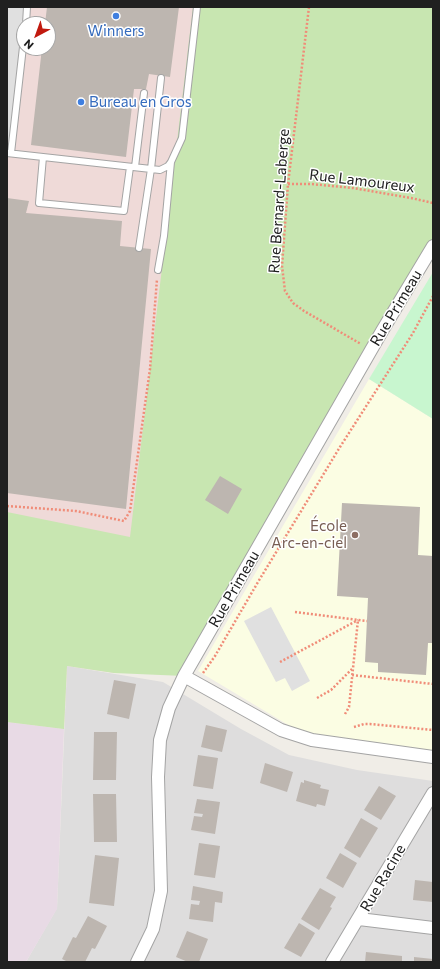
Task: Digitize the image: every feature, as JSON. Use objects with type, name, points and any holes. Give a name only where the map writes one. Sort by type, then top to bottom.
[{"type":"street","name":"Rue Primeau","points":[[137,962],[153,929],[161,891],[158,778],[160,740],[169,708],[184,676],[371,350],[433,246]]},
{"type":"street","points":[[184,676],[281,730],[312,740],[433,757]]},
{"type":"street","name":"Rue Racine","points":[[332,962],[433,793]]},
{"type":"street","points":[[358,919],[433,928]]},
{"type":"lane","points":[[158,270],[164,236],[171,162],[182,138],[197,7]]},
{"type":"lane","points":[[22,56],[9,153],[160,170],[164,169],[171,162]]},
{"type":"lane","points":[[139,248],[151,169],[161,78]]},
{"type":"lane","points":[[43,157],[39,203],[124,211],[133,167],[144,93]]},
{"type":"path","name":"Rue Bernard-Laberge","points":[[309,7],[288,184],[282,266],[285,291],[293,303],[304,311],[371,350]]},
{"type":"path","name":"Rue Lamoureux","points":[[288,184],[310,184],[352,188],[433,203]]},
{"type":"path","points":[[7,506],[76,511],[124,521],[130,511],[150,369],[158,270]]},
{"type":"path","name":"Rue Primeau","points":[[209,665],[340,447],[413,333],[433,296]]},
{"type":"path","points":[[295,612],[367,621]]},
{"type":"path","points":[[280,662],[358,620]]},
{"type":"path","points":[[345,714],[349,707],[358,620]]},
{"type":"path","points":[[317,698],[331,690],[353,669]]},
{"type":"path","points":[[352,675],[433,684]]},
{"type":"path","points":[[354,727],[370,724],[433,730]]},
{"type":"shaded area","points":[[7,7],[202,7],[114,673],[67,666],[64,729],[7,722]]},
{"type":"shaded area","points":[[7,7],[27,7],[26,16],[16,16],[16,56],[21,56],[11,140],[7,140]]},
{"type":"shaded area","name":"École Arc-en-ciel","points":[[369,379],[433,419],[433,757],[312,735],[290,726],[198,671]]},
{"type":"shaded area","points":[[271,607],[310,681],[292,691],[285,678],[276,682],[244,621]]},
{"type":"shaded area","points":[[67,666],[163,682],[241,729],[289,755],[357,770],[433,781],[433,962],[26,962],[57,908]]},
{"type":"shaded area","points":[[7,722],[64,729],[57,909],[26,962],[7,962]]},
{"type":"green space","points":[[193,7],[433,7],[433,256],[184,676],[114,673],[67,666],[64,729],[7,722],[7,512],[130,537]]},
{"type":"green space","points":[[433,272],[433,419],[369,379]]},
{"type":"building","points":[[47,7],[179,7],[170,77],[149,74],[146,89],[134,89],[126,157],[31,145],[41,56],[56,56],[56,16],[46,16]]},
{"type":"building","points":[[7,198],[29,201],[26,213],[122,221],[120,246],[151,249],[126,509],[7,493]]},
{"type":"building","points":[[220,476],[242,489],[228,514],[205,500]]},
{"type":"building","points":[[342,503],[420,507],[418,555],[433,556],[433,643],[428,643],[426,675],[378,672],[378,663],[365,662],[368,598],[337,596]]},
{"type":"building","points":[[114,680],[136,684],[129,719],[107,714]]},
{"type":"building","points":[[206,725],[227,730],[222,752],[201,747]]},
{"type":"building","points":[[94,732],[117,732],[116,780],[93,780]]},
{"type":"building","points":[[198,755],[218,758],[213,789],[193,786]]},
{"type":"building","points":[[265,763],[293,772],[287,792],[260,783]]},
{"type":"building","points":[[304,780],[321,785],[320,788],[329,790],[325,806],[317,804],[316,807],[296,801],[301,782],[304,783]]},
{"type":"building","points":[[379,786],[396,796],[381,820],[364,810]]},
{"type":"building","points":[[93,794],[116,794],[117,842],[94,842]]},
{"type":"building","points":[[197,799],[220,802],[215,834],[191,830],[194,816],[202,817],[203,814],[194,813]]},
{"type":"building","points":[[361,818],[378,828],[360,858],[344,848]]},
{"type":"building","points":[[199,843],[220,846],[215,878],[194,875]]},
{"type":"building","points":[[340,853],[357,863],[343,888],[326,878]]},
{"type":"building","points":[[95,855],[119,858],[114,906],[89,903]]},
{"type":"building","points":[[415,880],[433,882],[433,902],[413,900]]},
{"type":"building","points":[[193,886],[223,892],[222,903],[215,902],[213,922],[189,919],[191,904],[199,905],[200,901],[191,900]]},
{"type":"building","points":[[320,888],[336,897],[330,907],[332,908],[319,930],[301,919]]},
{"type":"building","points":[[88,916],[107,926],[95,949],[92,948],[85,962],[68,962],[62,959],[73,937],[76,938]]},
{"type":"building","points":[[299,923],[315,933],[301,957],[284,948]]},
{"type":"building","points":[[187,931],[208,939],[199,962],[188,962],[176,957]]},
{"type":"building","points":[[366,952],[402,956],[402,962],[365,962]]},
{"type":"building","points":[[414,957],[433,959],[433,962],[414,962]]},
{"type":"place","name":"Winners","points":[[116,16]]},
{"type":"place","name":"Bureau en Gros","points":[[81,102]]},
{"type":"place","name":"École Arc-en-ciel","points":[[355,535]]}]
